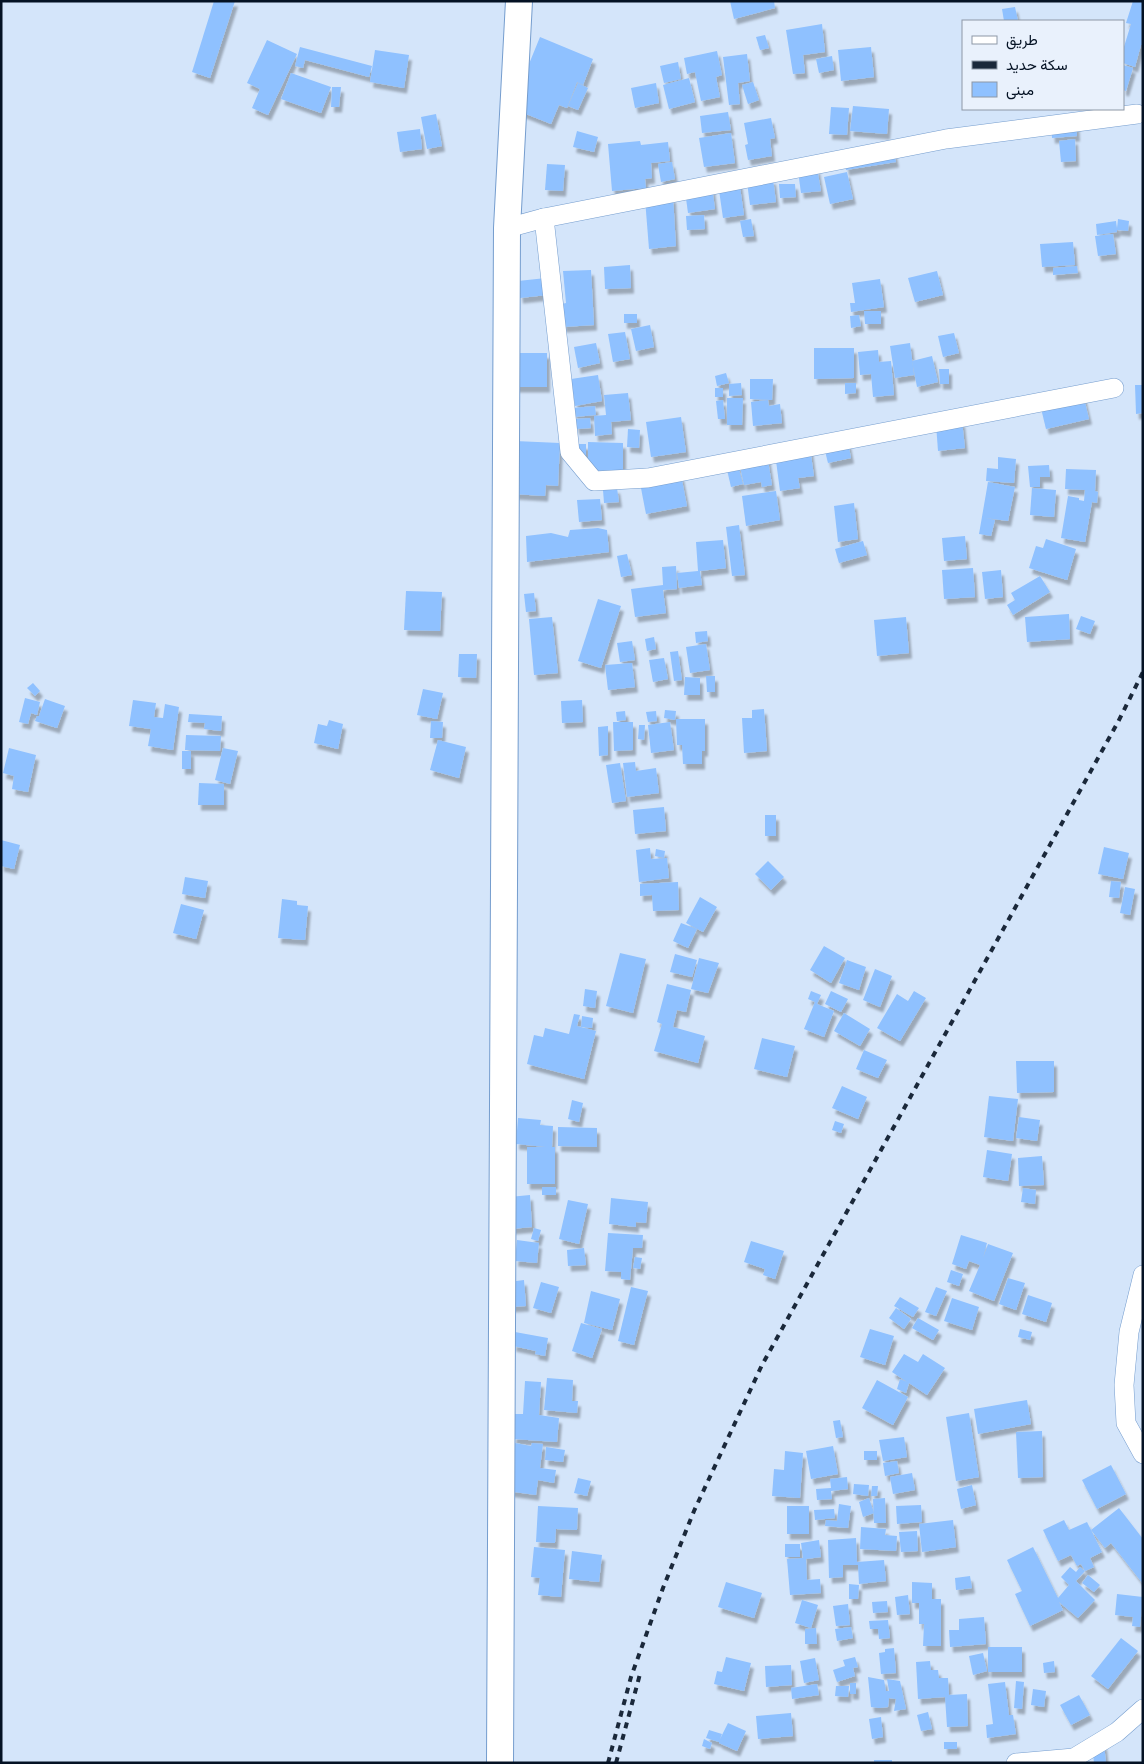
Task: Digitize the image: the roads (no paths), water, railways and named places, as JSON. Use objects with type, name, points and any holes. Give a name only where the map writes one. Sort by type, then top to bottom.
[{"type":"main road","points":[[500,1763],[508,228],[519,1]]},
{"type":"street","points":[[508,228],[544,218],[946,139],[1137,114]]},
{"type":"street","points":[[544,218],[570,452],[594,481],[648,478],[1114,388]]},
{"type":"street","points":[[1143,1275],[1129,1332],[1124,1385],[1126,1423],[1143,1454]]},
{"type":"street","points":[[1016,1763],[1074,1758],[1117,1732],[1143,1709]]},
{"type":"railway","points":[[608,1763],[631,1677],[663,1588],[694,1511],[762,1365],[1118,722],[1143,672]]},
{"type":"railway","points":[[616,1763],[640,1674]]}]
